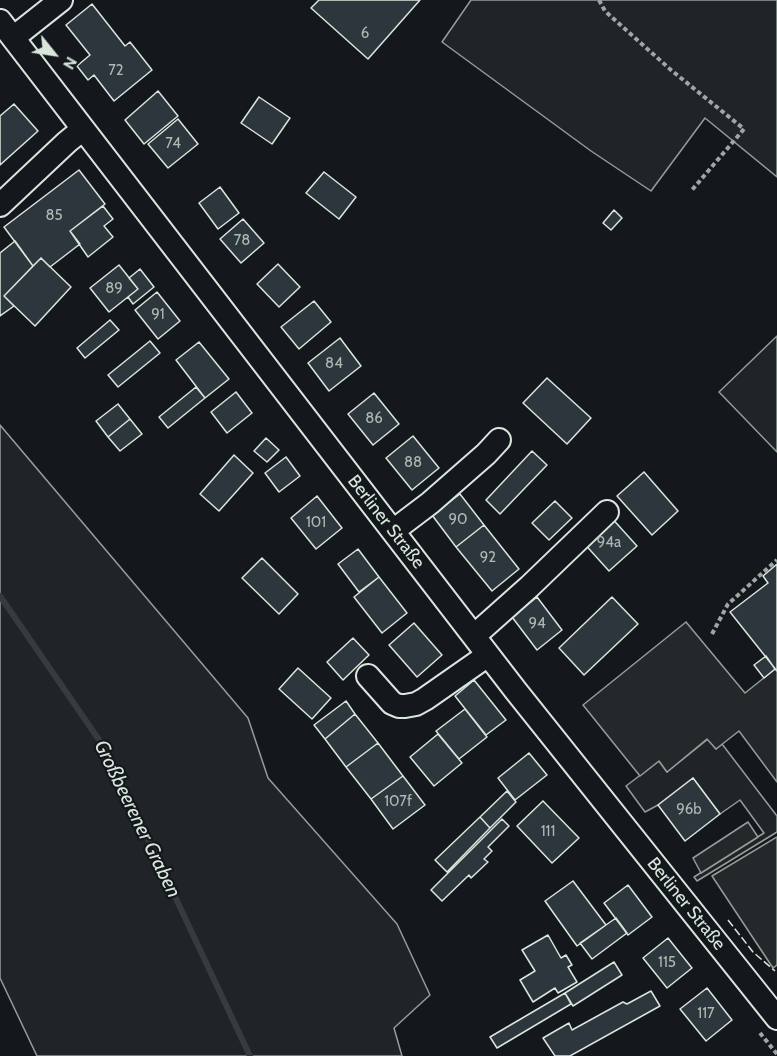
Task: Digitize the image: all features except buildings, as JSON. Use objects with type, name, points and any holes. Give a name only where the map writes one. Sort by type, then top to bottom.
[{"type":"street","points":[[6,30],[61,0]]},
{"type":"street","name":"Berliner Straße","points":[[6,30],[488,655],[777,1018]]},
{"type":"street","points":[[0,205],[83,129]]},
{"type":"street","points":[[393,531],[430,503],[499,440]]},
{"type":"street","points":[[474,636],[530,587],[607,512]]},
{"type":"street","points":[[368,676],[392,702],[405,706],[425,699],[488,655]]},
{"type":"path","points":[[599,0],[613,19],[744,129],[692,190]]},
{"type":"path","points":[[712,634],[728,604],[777,560]]},
{"type":"shaded area","points":[[471,0],[777,0],[777,177],[705,118],[651,191],[591,151],[442,42]]},
{"type":"shaded area","points":[[777,336],[777,452],[719,392]]},
{"type":"shaded area","points":[[0,425],[248,718],[268,778],[397,924],[430,995],[394,1028],[402,1056],[37,1056],[0,978]]},
{"type":"shaded area","points":[[686,622],[745,693],[775,669],[777,671],[777,782],[739,731],[716,749],[707,739],[667,772],[659,761],[640,776],[583,705]]},
{"type":"shaded area","points":[[708,739],[716,749],[722,744],[777,816],[777,832],[697,881],[694,877],[764,833],[740,800],[720,814],[693,778],[658,805],[645,812],[626,786],[659,761],[667,772]]},
{"type":"shaded area","points":[[748,822],[758,837],[701,873],[693,858]]},
{"type":"shaded area","points":[[777,837],[777,965],[773,968],[712,876]]},
{"type":"waterway","name":"Großbeerener Graben","points":[[0,596],[106,750],[250,1056]]},
{"type":"fence","points":[[728,920],[753,952],[775,971]]}]
